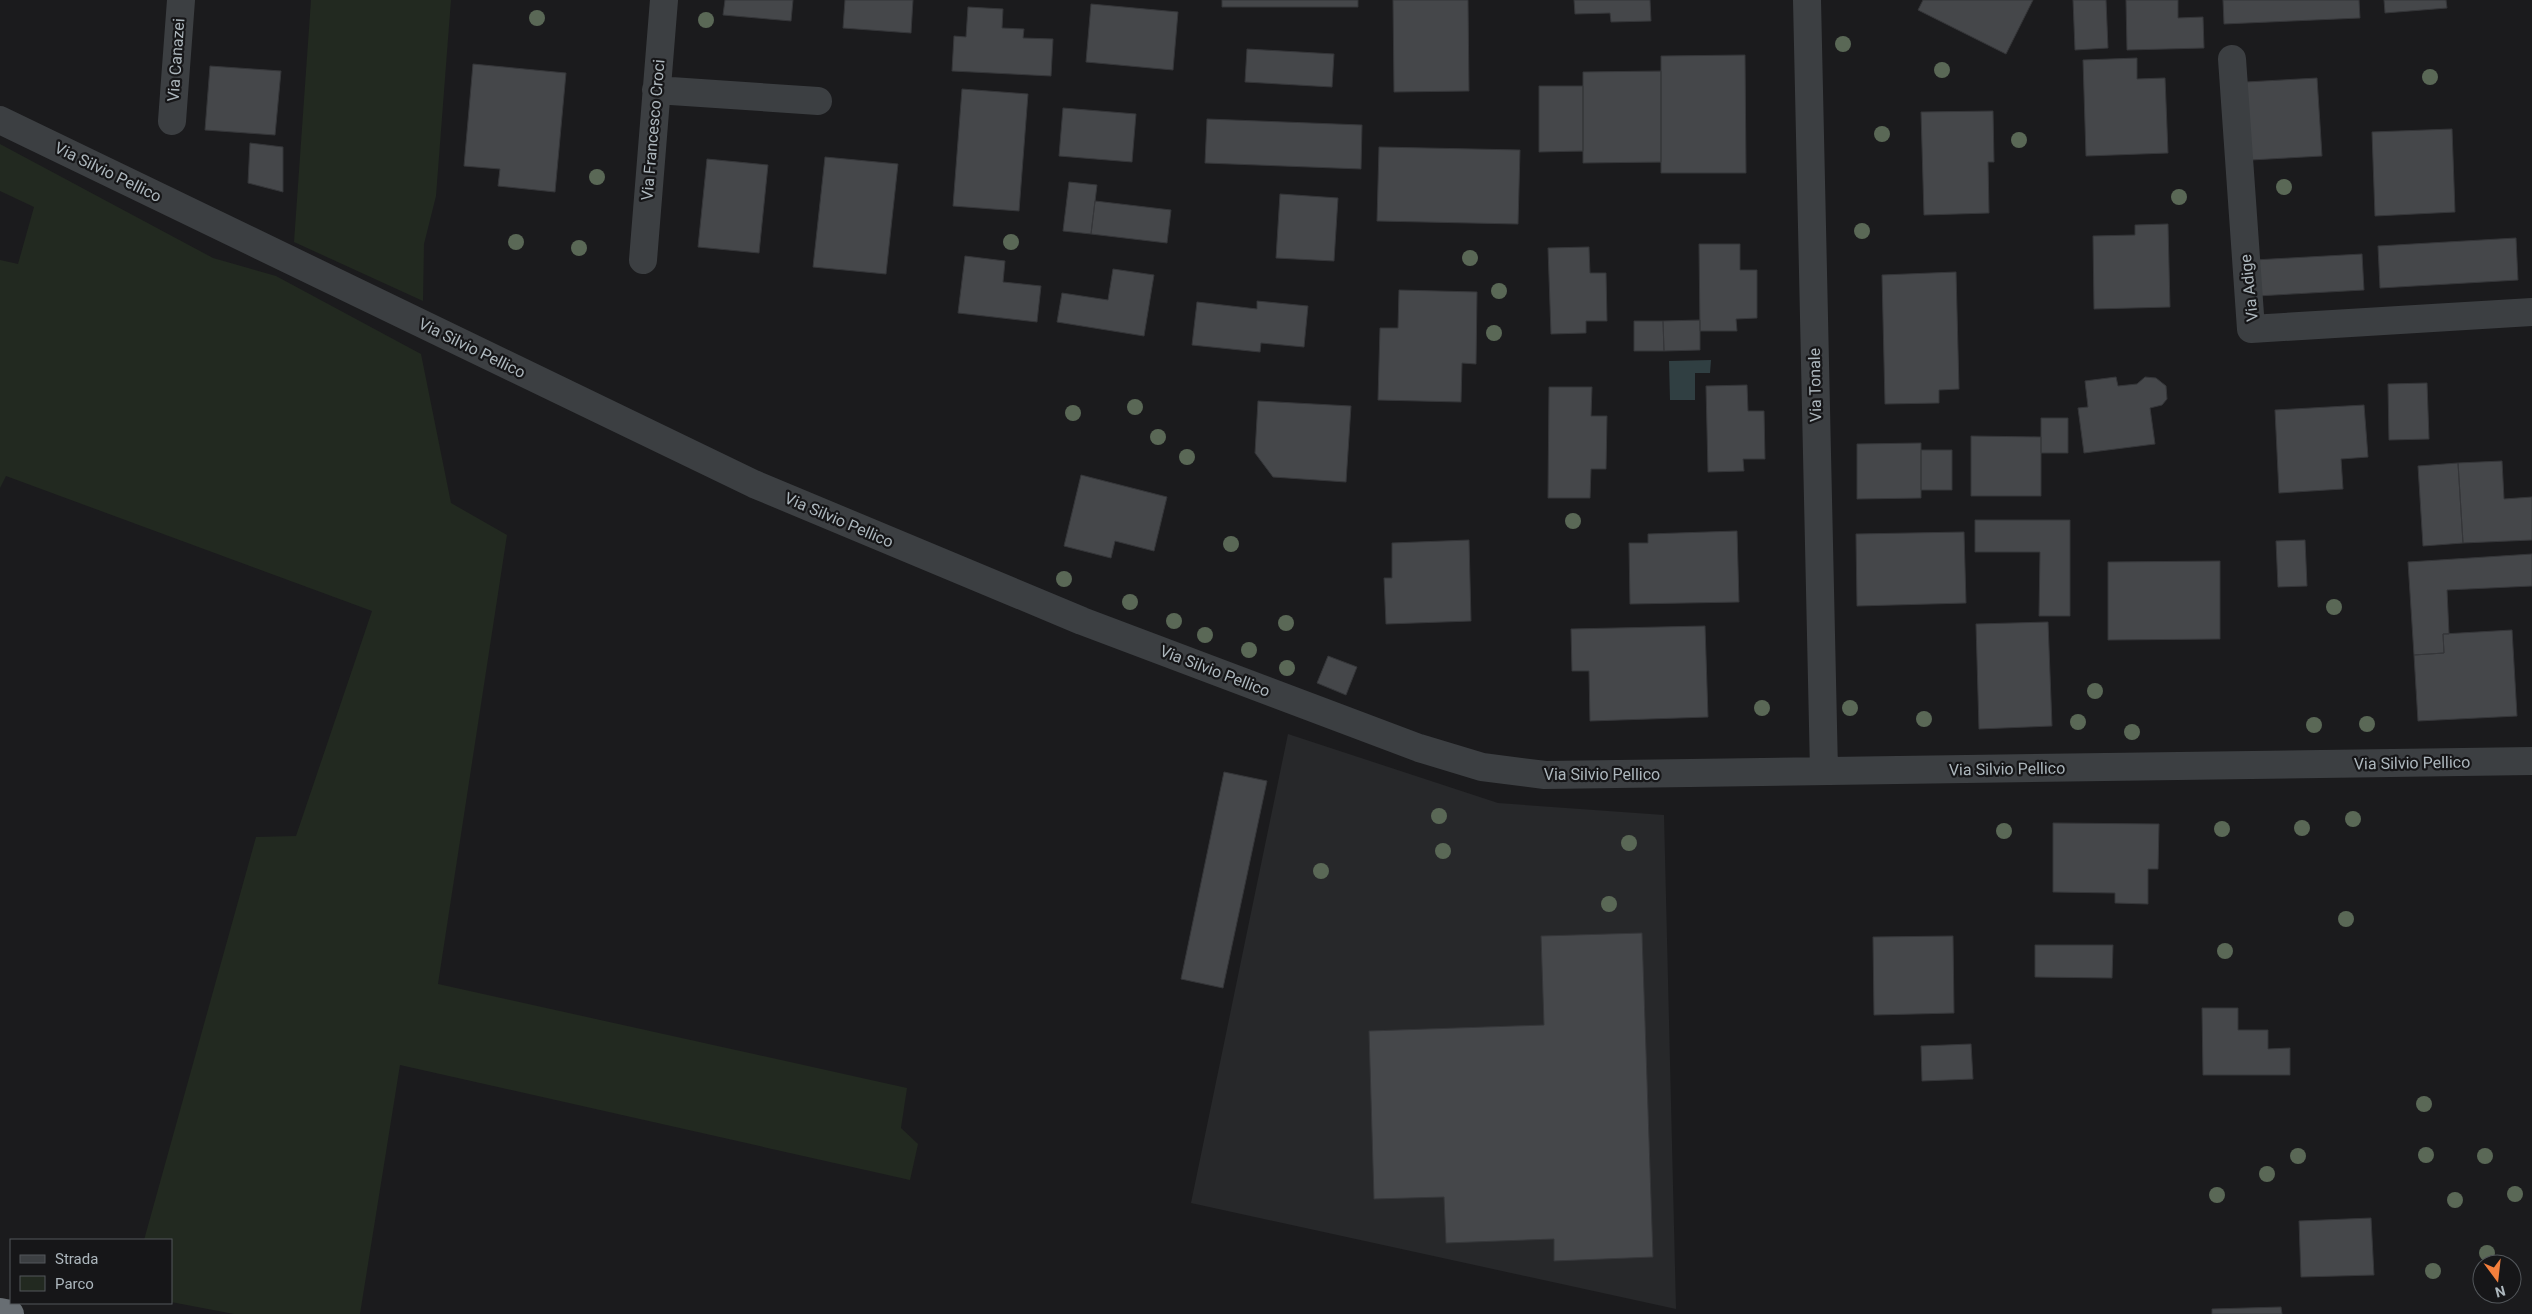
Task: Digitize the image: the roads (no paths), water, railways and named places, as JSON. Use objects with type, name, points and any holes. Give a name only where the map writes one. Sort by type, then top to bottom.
[{"type":"highway","points":[[0,1312],[10,1314]]},
{"type":"street","name":"Via Canazei","points":[[172,121],[181,0]]},
{"type":"street","name":"Via Francesco Croci","points":[[643,260],[664,0]]},
{"type":"street","name":"Via Tonale","points":[[1807,0],[1824,771]]},
{"type":"street","name":"Via Adige","points":[[2232,59],[2251,329],[2532,312]]},
{"type":"street","points":[[656,90],[818,101]]},
{"type":"street","name":"Via Silvio Pellico","points":[[0,120],[754,484],[1082,621],[1419,748],[1482,766],[1545,775],[2532,761]]}]
